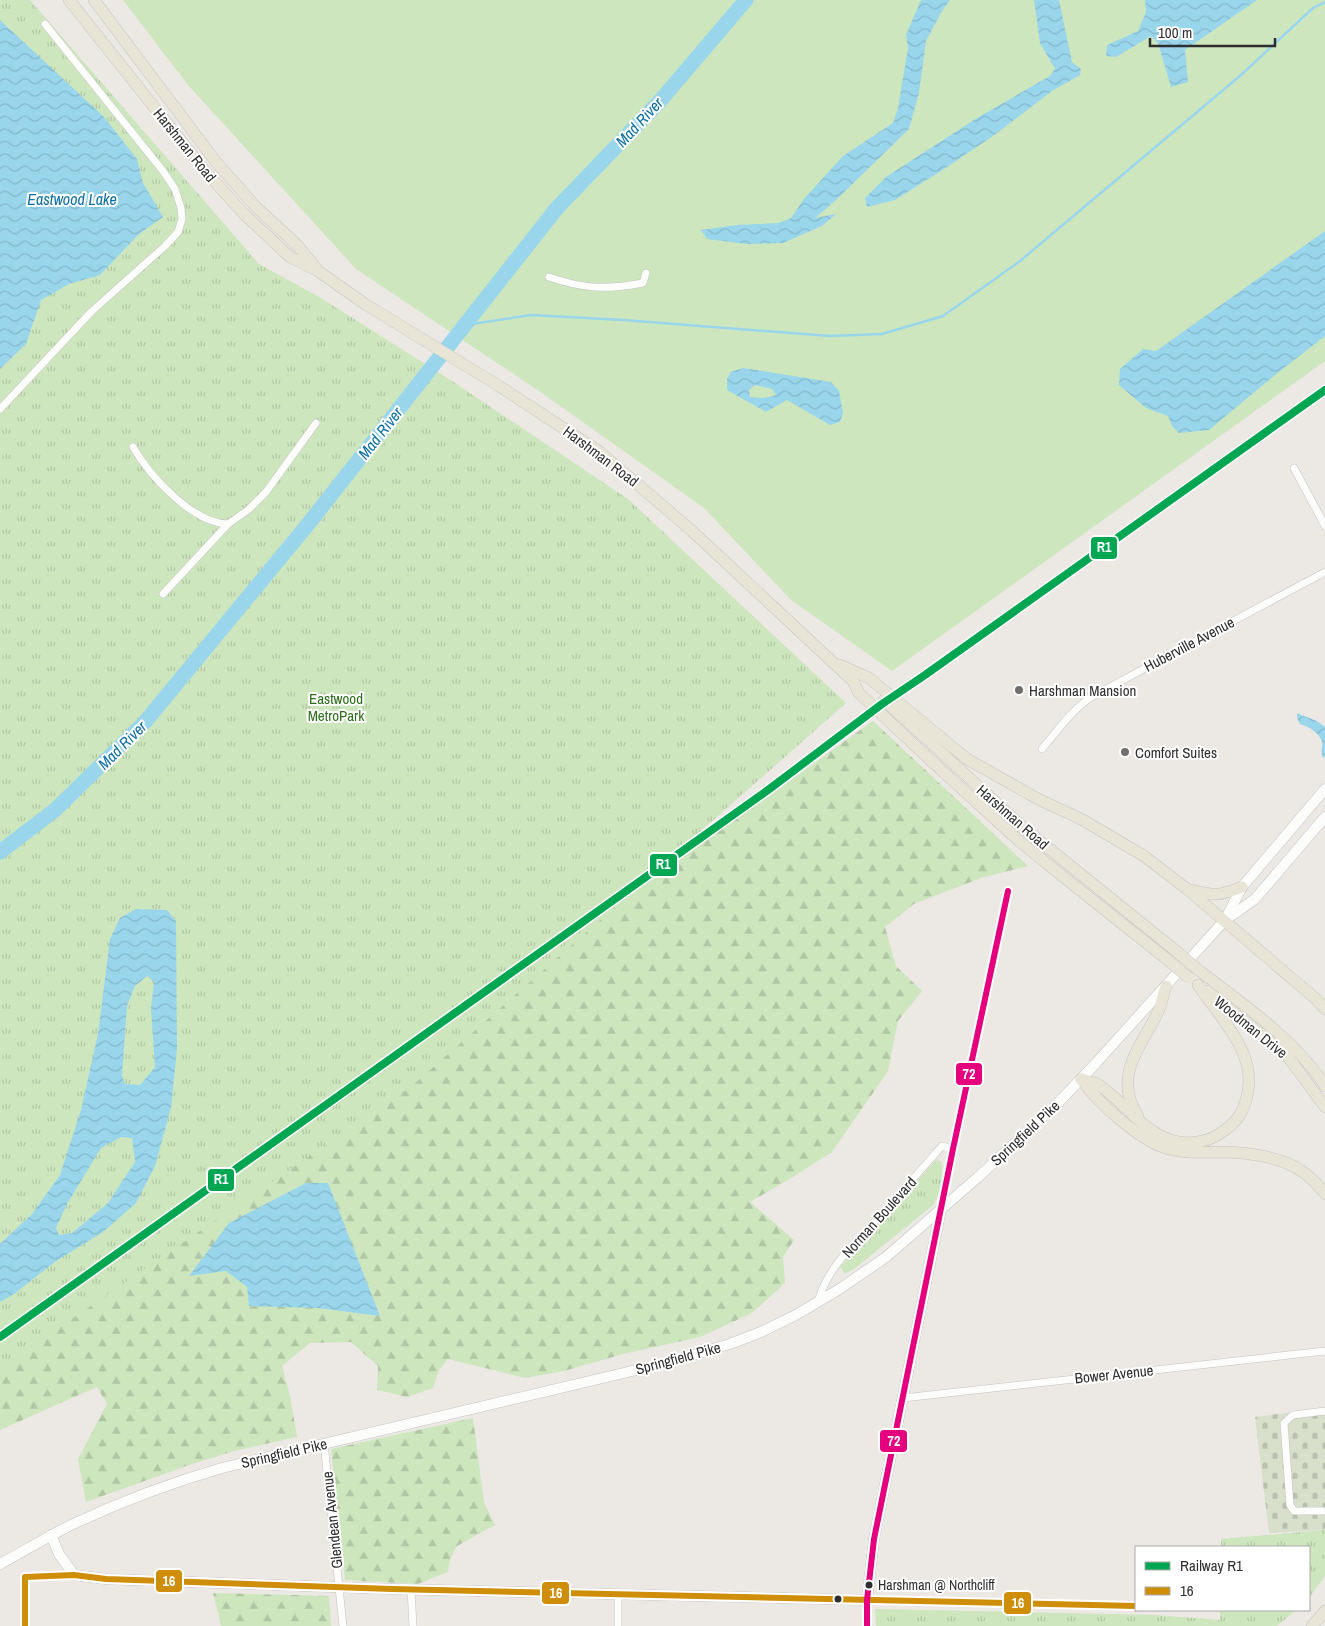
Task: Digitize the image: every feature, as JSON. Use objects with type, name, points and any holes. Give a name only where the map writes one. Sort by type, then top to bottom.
[{"type":"main road","name":"Harshman Road","points":[[69,0],[205,171],[245,215],[290,257],[318,272],[399,326],[499,386],[600,452],[692,531],[853,681],[859,693],[1018,840],[1172,956]]},
{"type":"main road","name":"Harshman Road","points":[[94,0],[216,162],[256,206],[297,245],[318,272]]},
{"type":"main road","points":[[831,661],[870,678],[911,718],[967,759],[1038,799],[1081,819],[1144,856],[1187,889],[1316,999],[1325,1009]]},
{"type":"main road","name":"Harshman Road","points":[[853,681],[868,686],[911,718],[1026,830],[1172,956]]},
{"type":"main road","name":"Springfield Pike","points":[[1224,921],[1242,886],[1325,789]]},
{"type":"main road","name":"Springfield Pike","points":[[0,1564],[51,1535],[103,1510],[186,1478],[324,1443],[698,1354],[761,1332],[794,1316],[855,1279],[886,1257],[978,1178],[1058,1104],[1224,921],[1255,899],[1325,817]]},
{"type":"main road","points":[[1187,889],[1217,895],[1242,886]]},
{"type":"main road","points":[[1081,1079],[1098,1084],[1158,1135],[1172,1141],[1183,1143],[1202,1141],[1219,1135],[1230,1127],[1239,1116],[1246,1104],[1249,1088],[1249,1076],[1241,1049],[1234,1034],[1195,977],[1172,956]]},
{"type":"main road","name":"Woodman Drive","points":[[1195,977],[1269,1026],[1301,1056],[1325,1086]]},
{"type":"main road","name":"Woodman Drive","points":[[1195,977],[1286,1054],[1325,1107]]},
{"type":"main road","points":[[1148,1127],[1131,1102],[1128,1091],[1128,1079],[1133,1058],[1158,1014],[1166,986]]},
{"type":"main road","points":[[1081,1079],[1090,1093],[1147,1141],[1179,1151],[1230,1152],[1270,1158],[1286,1163],[1303,1172],[1325,1194]]},
{"type":"main road","points":[[51,1535],[59,1554],[74,1575],[106,1579],[411,1589],[867,1600],[874,1539],[941,1209]]},
{"type":"main road","points":[[1312,1626],[1325,1611]]},
{"type":"street","points":[[0,409],[90,312],[165,246],[178,232],[182,220],[181,208],[175,189],[163,171],[45,24]]},
{"type":"street","points":[[549,277],[579,286],[604,288],[624,287],[643,283],[646,273]]},
{"type":"street","points":[[162,594],[218,537],[228,524],[248,510],[266,492],[316,423]]},
{"type":"street","points":[[133,447],[166,489],[180,501],[199,516],[216,523],[228,524]]},
{"type":"street","points":[[1294,468],[1325,526]]},
{"type":"street","name":"Huberville Avenue","points":[[1042,749],[1073,712],[1093,696],[1325,572]]},
{"type":"street","points":[[941,1209],[1008,891]]},
{"type":"street","name":"Norman Boulevard","points":[[818,1302],[821,1288],[846,1253],[942,1146],[953,1149]]},
{"type":"street","name":"Bower Avenue","points":[[903,1398],[1325,1351]]},
{"type":"street","points":[[1325,1411],[1293,1415],[1284,1423],[1290,1505],[1294,1511],[1325,1511]]},
{"type":"street","name":"Glendean Avenue","points":[[324,1443],[343,1626]]},
{"type":"street","points":[[25,1626],[25,1577],[74,1575]]},
{"type":"street","points":[[411,1589],[413,1626]]},
{"type":"street","points":[[618,1594],[618,1626]]},
{"type":"street","points":[[867,1626],[867,1600],[1135,1606]]},
{"type":"green space","name":"Eastwood MetroPark","points":[[0,0],[30,0],[259,264],[321,298],[449,379],[628,499],[846,703],[412,1086],[0,1368]]},
{"type":"green space","points":[[123,0],[1325,0],[1325,361],[892,671],[791,600],[704,508],[539,391],[356,269],[188,85]]},
{"type":"green space","points":[[873,721],[1028,866],[981,878],[914,904],[885,927],[896,966],[922,991],[898,1021],[888,1071],[832,1152],[750,1202],[794,1240],[783,1257],[785,1283],[752,1313],[700,1337],[623,1354],[564,1371],[525,1378],[448,1359],[439,1370],[433,1388],[407,1397],[377,1390],[378,1366],[351,1342],[310,1343],[282,1366],[290,1396],[297,1437],[234,1451],[86,1502],[78,1459],[107,1404],[97,1387],[0,1430],[0,1345]]},
{"type":"green space","points":[[936,1160],[942,1162],[942,1179],[940,1190],[932,1206],[854,1269],[845,1274],[840,1267]]},
{"type":"green space","points":[[1325,1408],[1325,1530],[1269,1533],[1255,1417]]},
{"type":"green space","points":[[473,1418],[484,1502],[495,1525],[457,1546],[450,1559],[448,1572],[418,1584],[345,1580],[331,1449]]},
{"type":"green space","points":[[1325,1530],[1325,1576],[1310,1597],[1310,1546],[1221,1546],[1221,1539]]},
{"type":"green space","points":[[213,1593],[329,1596],[331,1626],[221,1626]]},
{"type":"green space","points":[[875,1609],[1155,1615],[1220,1620],[1220,1611],[1295,1611],[1277,1626],[876,1626]]},
{"type":"water","points":[[921,0],[950,0],[926,41],[919,93],[909,129],[815,218],[836,214],[822,226],[783,243],[747,244],[707,239],[701,230],[737,225],[779,223],[791,218],[804,199],[843,156],[893,123],[898,108],[908,48],[906,35]]},
{"type":"water","points":[[1034,0],[1059,0],[1072,62],[1081,69],[1080,75],[1052,91],[993,136],[895,200],[867,207],[865,198],[886,177],[977,118],[1050,76],[1055,69],[1040,43]]},
{"type":"water","points":[[1145,0],[1257,0],[1185,50],[1188,82],[1171,87],[1158,43],[1151,36],[1116,57],[1106,56],[1107,45],[1138,31],[1146,12]]},
{"type":"water","name":"Eastwood Lake","points":[[0,20],[104,117],[137,159],[143,183],[163,217],[139,234],[100,275],[69,284],[41,300],[26,344],[0,369]]},
{"type":"water","points":[[1325,231],[1325,336],[1209,430],[1179,433],[1172,426],[1168,416],[1146,408],[1119,385],[1120,369],[1143,349],[1156,351]]},
{"type":"water","points":[[743,368],[831,382],[839,391],[843,413],[840,422],[830,425],[787,400],[766,412],[727,390],[727,379],[731,372]],"holes":[[[755,385],[772,389],[776,395],[764,398],[750,397],[749,390]]]},
{"type":"water","points":[[1297,713],[1315,720],[1325,727],[1325,757],[1323,758],[1322,755],[1321,739],[1313,730],[1300,724]]},
{"type":"water","points":[[136,909],[167,910],[176,921],[177,1049],[171,1108],[155,1166],[136,1203],[103,1232],[56,1261],[14,1294],[0,1302],[0,1244],[32,1214],[60,1175],[81,1110],[98,1034],[110,939],[120,918]],"holes":[[[147,976],[154,982],[151,1009],[155,1067],[140,1085],[125,1084],[122,1075],[127,1006],[135,986]],[[121,1137],[132,1138],[135,1162],[108,1203],[72,1233],[59,1235],[56,1228],[67,1204],[101,1148]]]},
{"type":"water","points":[[306,1183],[328,1183],[380,1316],[318,1308],[249,1306],[247,1287],[226,1271],[189,1276],[229,1223]]},
{"type":"waterway","name":"Mad River","points":[[0,852],[55,810],[145,722],[309,523],[557,208],[660,101],[746,0]]},
{"type":"waterway","points":[[465,325],[531,315],[830,336],[882,334],[943,316],[1020,261],[1241,75],[1313,8],[1325,2]]},
{"type":"rail line","name":"R1","points":[[0,1337],[768,790],[882,704],[1325,390]]},
{"type":"transit line","name":"72","points":[[867,1626],[867,1600],[874,1539],[953,1149],[1008,891]]},
{"type":"transit line","name":"16","points":[[25,1626],[25,1577],[74,1575],[106,1579],[392,1589],[1135,1606]]},
{"type":"place","name":"Harshman Mansion","points":[[1019,690]]},
{"type":"place","name":"Comfort Suites","points":[[1125,752]]},
{"type":"place","name":"Harshman @ Northcliff","points":[[869,1585]]}]
